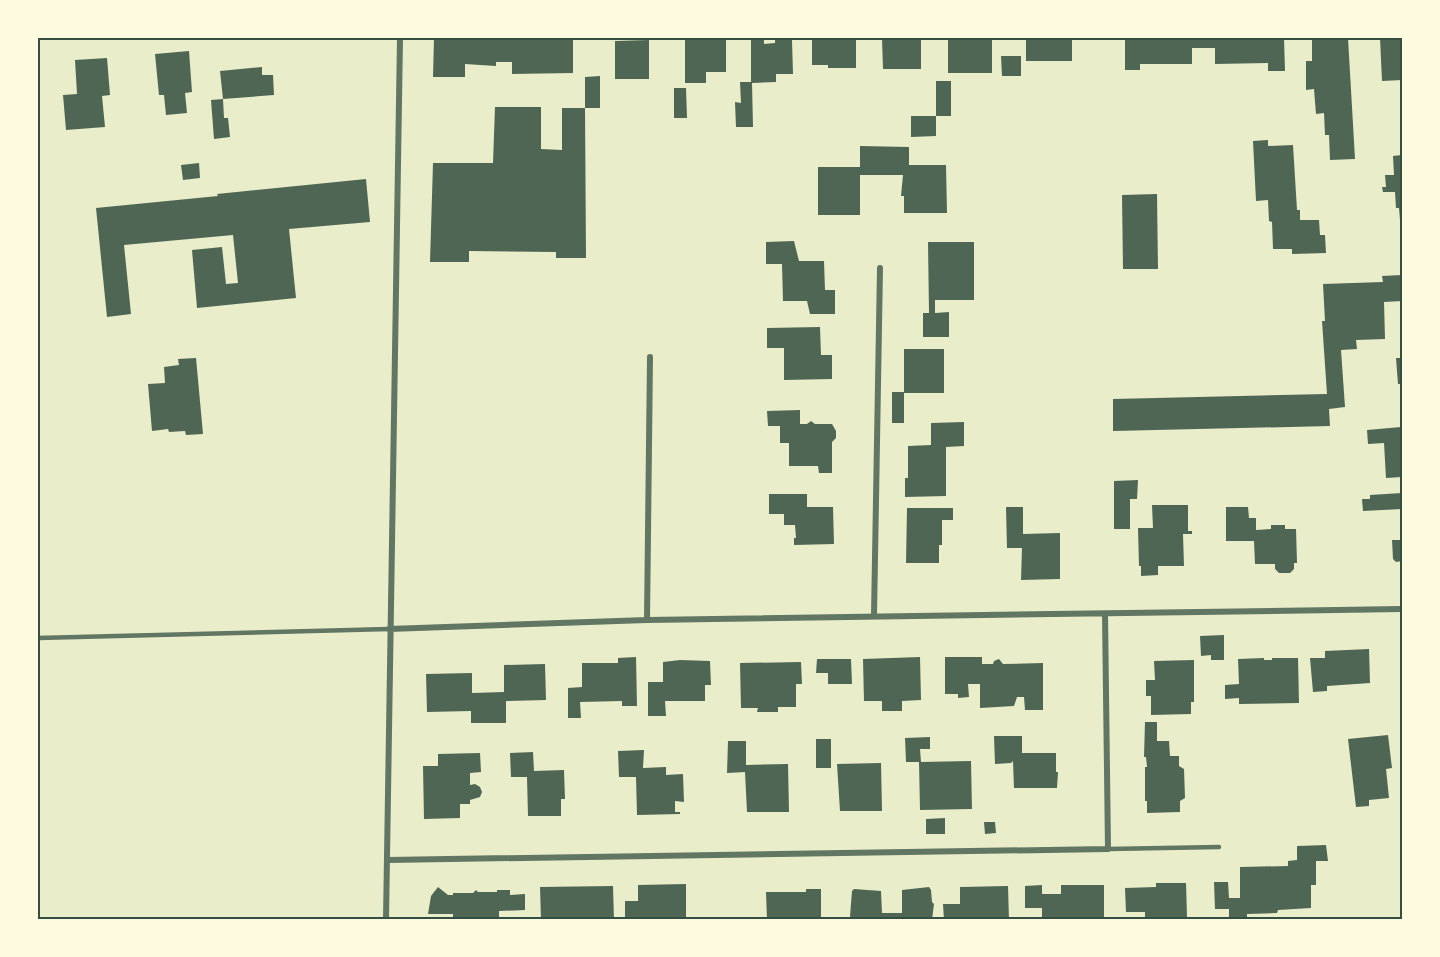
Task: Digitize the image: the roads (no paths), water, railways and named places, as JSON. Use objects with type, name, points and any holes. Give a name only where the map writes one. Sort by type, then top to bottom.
[{"type":"street","points":[[386,920],[400,38]]},
{"type":"street","points":[[874,616],[880,268]]},
{"type":"street","points":[[647,620],[650,357]]},
{"type":"street","points":[[389,629],[647,620],[1402,609]]},
{"type":"street","points":[[387,860],[1108,849],[1105,614]]},
{"type":"lane","points":[[38,638],[389,629]]},
{"type":"lane","points":[[1108,849],[1219,847]]}]
